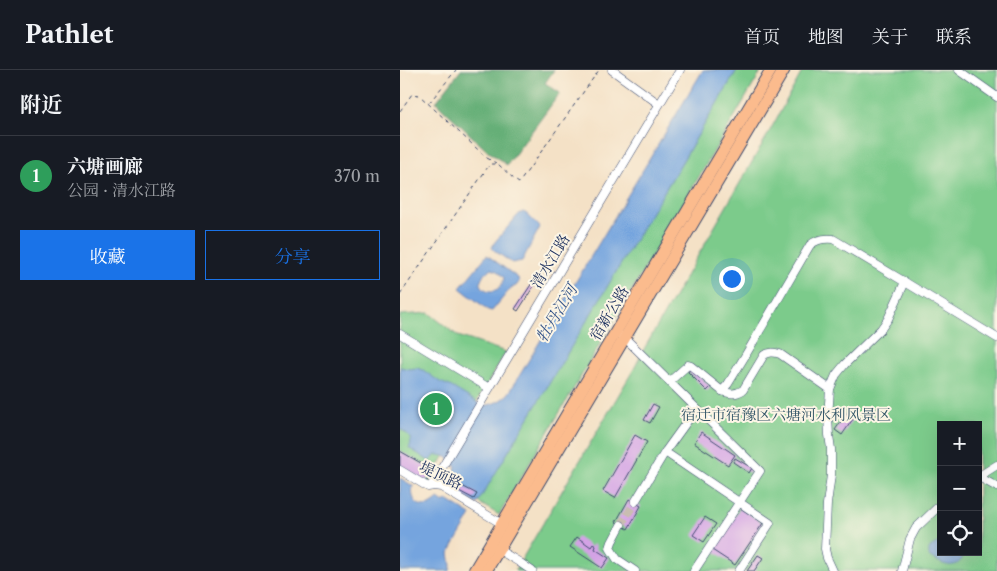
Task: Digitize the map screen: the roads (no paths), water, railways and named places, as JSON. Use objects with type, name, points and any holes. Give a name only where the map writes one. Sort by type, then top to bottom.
[{"type":"highway","name":"宿新公路","points":[[482,568],[499,550],[772,70]]},
{"type":"highway","name":"宿新公路","points":[[482,568],[620,336],[784,70]]},
{"type":"street","points":[[612,70],[660,104]]},
{"type":"street","name":"清水江路","points":[[431,486],[680,70]]},
{"type":"street","points":[[959,70],[997,97]]},
{"type":"street","points":[[722,391],[745,356],[810,244],[822,239],[833,239],[997,338]]},
{"type":"street","points":[[833,571],[825,549],[827,504],[831,475],[831,449],[828,434],[830,389],[836,375],[845,364],[881,329],[888,319],[905,282]]},
{"type":"street","points":[[400,334],[490,388]]},
{"type":"street","points":[[620,336],[760,471],[694,571]]},
{"type":"street","points":[[669,382],[688,365],[722,391],[732,395],[743,390],[764,355],[773,352],[780,354],[830,389]]},
{"type":"street","points":[[635,502],[665,452],[696,408]]},
{"type":"street","points":[[665,452],[770,523],[739,571]]},
{"type":"street","points":[[982,474],[997,465]]},
{"type":"street","name":"堤顶路","points":[[400,470],[428,487],[434,486],[443,489],[497,521]]},
{"type":"street","points":[[982,479],[997,487]]},
{"type":"street","points":[[902,571],[910,539],[916,528],[937,508]]},
{"type":"street","points":[[621,525],[610,548],[617,559],[635,571]]},
{"type":"street","points":[[499,550],[531,570]]},
{"type":"water","points":[[703,70],[737,70],[477,504],[456,492],[460,484],[451,478],[456,468],[451,460],[442,455],[436,455],[429,461],[409,448],[410,439],[400,429],[400,367],[423,370],[440,382],[483,406],[497,402],[509,393]]},
{"type":"water","points":[[523,212],[540,227],[522,261],[512,263],[492,248],[494,243],[519,214]]},
{"type":"water","points":[[487,255],[518,278],[519,282],[511,288],[492,311],[488,310],[460,288]],"holes":[[[493,269],[504,278],[501,286],[496,290],[490,291],[482,286],[481,281],[484,275]]]},
{"type":"water","points":[[400,478],[413,486],[413,498],[419,504],[423,506],[428,505],[438,499],[444,503],[447,500],[471,515],[449,553],[450,571],[400,571]]},
{"type":"water","points":[[937,543],[937,556],[962,556],[962,559],[955,565],[946,565],[929,556],[929,550]]},
{"type":"tunnel","points":[[621,525],[635,502]]},
{"type":"place","name":"六塘画廊","points":[[436,409]]},
{"type":"water label","name":"牡丹江河","points":[[556,313]]},
{"type":"park label","name":"宿迁市宿豫区六塘河水利风景区","points":[[786,414]]}]
